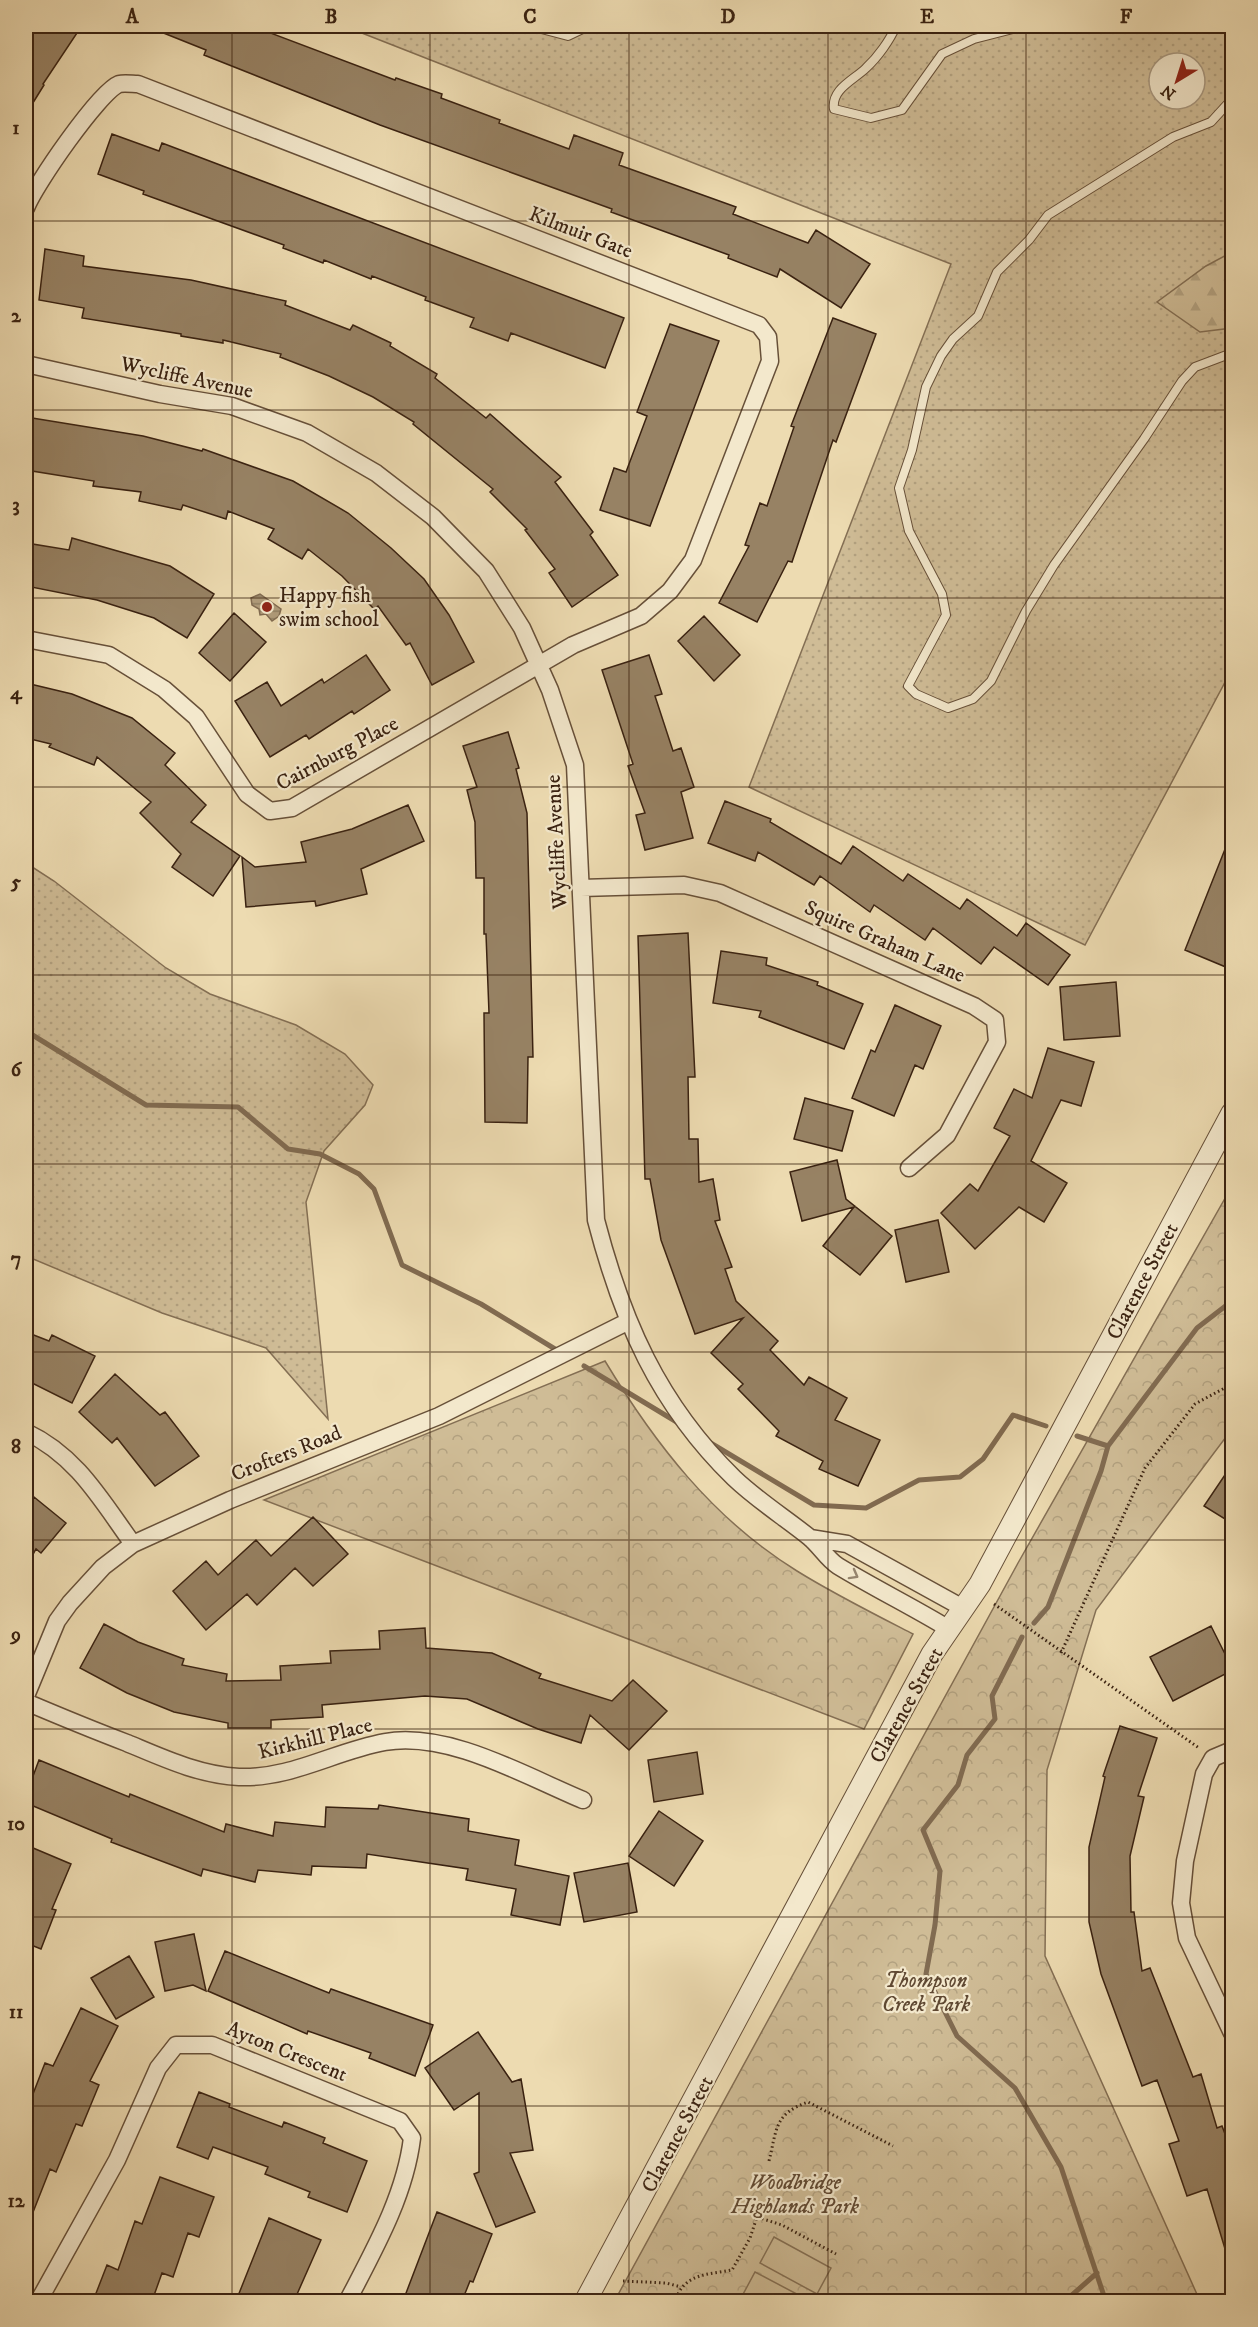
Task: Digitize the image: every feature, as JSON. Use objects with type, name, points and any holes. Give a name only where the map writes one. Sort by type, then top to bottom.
[{"type":"street","name":"Kilmuir Gate","points":[[26,208],[40,179],[103,98],[119,84],[138,84],[759,325],[768,337],[770,361],[693,560],[670,591],[641,616],[573,645],[539,666]]},
{"type":"street","name":"Wycliffe Avenue","points":[[26,364],[160,394],[232,406],[307,433],[366,467],[433,517],[486,571],[522,628],[550,690],[575,765],[596,1220],[613,1284],[627,1322],[667,1394],[713,1456],[757,1498],[810,1538],[836,1564],[949,1629]]},
{"type":"street","name":"Cairnburg Place","points":[[26,639],[109,656],[164,689],[196,717],[248,794],[270,811],[292,808],[539,666]]},
{"type":"street","name":"Squire Graham Lane","points":[[581,888],[684,885],[720,893],[974,1006],[995,1020],[997,1042],[947,1135],[909,1168]]},
{"type":"street","name":"Clarence Street","points":[[585,2301],[932,1654],[980,1584],[1233,1113]]},
{"type":"street","name":"Crofters Road","points":[[26,1696],[57,1622],[70,1603],[103,1567],[134,1544],[230,1500],[440,1416],[627,1322]]},
{"type":"street","points":[[26,1432],[57,1449],[73,1464],[134,1544]]},
{"type":"street","name":"Wycliffe Avenue","points":[[810,1538],[846,1544],[963,1608]]},
{"type":"street","name":"Kirkhill Place","points":[[26,1702],[184,1767],[213,1774],[264,1777],[286,1773],[385,1742],[417,1741],[468,1752],[583,1800]]},
{"type":"street","points":[[1233,1750],[1213,1758],[1204,1774],[1185,1861],[1181,1903],[1187,1938],[1233,2033]]},
{"type":"street","name":"Ayton Crescent","points":[[38,2301],[117,2160],[158,2068],[176,2045],[212,2045],[400,2121],[412,2138],[409,2165],[381,2234],[347,2301]]},
{"type":"lane","points":[[530,26],[568,36],[589,26]]},
{"type":"lane","points":[[896,26],[868,67],[840,88],[833,101],[834,109],[871,118],[902,110],[942,54],[974,39],[1024,26]]},
{"type":"lane","points":[[1233,99],[1211,122],[1173,137],[1048,215],[1029,240],[998,272],[978,316],[952,339],[941,356],[926,387],[912,450],[899,488],[909,531],[942,594],[946,615],[908,686],[916,694],[948,708],[973,699],[991,681],[1026,611],[1054,564],[1182,381],[1195,367],[1233,352]]},
{"type":"path","points":[[1061,1653],[1145,1468],[1195,1404],[1233,1384]]},
{"type":"path","points":[[994,1604],[1213,1758]]},
{"type":"path","points":[[769,2161],[783,2114],[791,2108],[808,2102],[892,2146]]},
{"type":"path","points":[[678,2294],[681,2287],[694,2278],[732,2270],[750,2238],[757,2217],[782,2225],[836,2254]]},
{"type":"path","points":[[622,2281],[666,2283],[681,2287]]},
{"type":"green space","points":[[344,26],[1232,26],[1232,669],[1085,945],[749,787],[951,264]]},
{"type":"green space","points":[[1232,252],[1232,328],[1200,332],[1157,302],[1206,266]]},
{"type":"green space","points":[[26,863],[54,881],[166,968],[210,994],[296,1025],[345,1054],[373,1085],[365,1105],[324,1151],[306,1202],[328,1419],[266,1348],[162,1313],[26,1256]]},
{"type":"green space","name":"Thompson Creek Park","points":[[1232,1186],[1232,1429],[1096,1610],[1047,1770],[1045,1956],[1200,2301],[614,2302],[1018,1563]]},
{"type":"green space","points":[[605,1361],[644,1422],[688,1478],[739,1528],[797,1571],[913,1634],[864,1729],[264,1500]]},
{"type":"green space","points":[[774,2237],[831,2268],[817,2294],[760,2263]]},
{"type":"green space","points":[[755,2272],[810,2301],[747,2301],[741,2298]]},
{"type":"shaded area","name":"Happy fish swim school","points":[[260,594],[281,609],[279,616],[272,621],[266,614],[260,615],[259,609],[252,605],[251,598]]},
{"type":"building","points":[[26,26],[66,26],[77,33],[26,114]]},
{"type":"building","points":[[146,26],[252,26],[395,80],[396,78],[442,94],[441,98],[569,149],[574,135],[623,153],[619,165],[736,207],[733,214],[808,243],[816,230],[870,264],[841,308],[780,269],[777,277],[728,258],[729,255],[611,212],[612,209],[380,125],[204,55],[206,50]]},
{"type":"building","points":[[112,134],[159,151],[162,143],[624,318],[605,368],[511,333],[508,341],[470,327],[474,318],[425,300],[426,297],[372,276],[371,279],[324,260],[323,263],[283,248],[284,245],[143,194],[144,191],[98,174]]},
{"type":"building","points":[[45,249],[84,256],[83,266],[191,280],[286,301],[285,305],[350,330],[353,325],[391,343],[390,346],[437,374],[435,378],[486,418],[490,414],[561,477],[555,482],[593,532],[590,535],[618,575],[572,607],[549,573],[555,569],[525,530],[527,529],[490,492],[493,489],[413,424],[414,422],[373,397],[329,376],[280,357],[281,354],[223,340],[223,343],[82,318],[84,308],[39,300]]},
{"type":"building","points":[[833,318],[876,334],[836,442],[833,440],[792,562],[788,561],[757,622],[719,603],[749,546],[745,545],[760,503],[767,506],[794,427],[791,426]]},
{"type":"building","points":[[670,324],[719,341],[650,526],[600,510],[614,468],[626,472],[647,416],[637,412]]},
{"type":"building","points":[[26,417],[143,436],[202,451],[203,449],[293,481],[348,513],[424,579],[449,615],[474,662],[432,685],[410,643],[406,645],[378,606],[374,609],[342,576],[308,549],[302,559],[268,539],[274,529],[228,511],[226,519],[183,505],[181,510],[139,501],[141,492],[93,486],[94,481],[26,470]]},
{"type":"building","points":[[72,538],[170,566],[214,594],[187,638],[154,618],[97,600],[26,586],[26,543],[69,550]]},
{"type":"building","points":[[234,613],[266,642],[230,681],[199,653]]},
{"type":"building","points":[[704,616],[740,655],[714,681],[678,641]]},
{"type":"building","points":[[366,655],[390,690],[354,714],[352,711],[309,739],[306,735],[270,757],[235,701],[267,682],[281,706],[322,679],[324,683]]},
{"type":"building","points":[[649,655],[662,694],[655,696],[673,751],[681,748],[694,787],[681,792],[693,838],[645,850],[636,815],[645,813],[628,766],[633,764],[602,670]]},
{"type":"building","points":[[26,683],[72,694],[132,718],[175,753],[165,765],[206,805],[191,822],[240,856],[213,896],[172,867],[181,854],[140,813],[151,802],[97,757],[94,765],[49,747],[51,744],[26,738]]},
{"type":"building","points":[[508,732],[519,768],[516,769],[527,813],[533,1057],[528,1057],[527,1123],[485,1122],[484,1013],[489,1013],[486,934],[484,934],[484,878],[476,878],[475,822],[467,790],[477,787],[463,746]]},
{"type":"building","points":[[725,801],[771,819],[770,822],[841,864],[853,846],[903,881],[908,874],[960,909],[967,899],[1017,936],[1026,923],[1070,955],[1048,985],[994,947],[981,964],[933,928],[925,940],[874,905],[870,912],[820,876],[814,885],[758,852],[755,861],[708,843]]},
{"type":"building","points":[[408,805],[424,841],[361,869],[367,894],[316,906],[315,901],[246,907],[242,857],[255,867],[306,862],[301,842],[352,829]]},
{"type":"building","points":[[1233,829],[1233,970],[1185,950]]},
{"type":"building","points":[[688,933],[695,1077],[688,1077],[689,1139],[698,1139],[699,1182],[713,1179],[720,1220],[715,1221],[732,1267],[725,1269],[736,1301],[778,1341],[770,1350],[804,1385],[809,1377],[847,1398],[835,1420],[880,1440],[858,1486],[819,1469],[823,1461],[776,1436],[779,1431],[738,1389],[743,1384],[711,1353],[743,1318],[695,1334],[661,1240],[650,1179],[645,1179],[638,936]]},
{"type":"building","points":[[721,951],[767,958],[766,965],[818,982],[817,985],[863,1004],[844,1049],[759,1017],[761,1011],[713,1003]]},
{"type":"building","points":[[1116,982],[1120,1036],[1064,1040],[1060,987]]},
{"type":"building","points":[[895,1005],[941,1026],[923,1069],[915,1065],[894,1116],[852,1098],[871,1050],[875,1052]]},
{"type":"building","points":[[1048,1048],[1094,1062],[1081,1106],[1061,1100],[1031,1161],[1067,1183],[1044,1222],[1019,1207],[975,1249],[941,1213],[970,1184],[978,1191],[1010,1136],[994,1128],[1014,1089],[1032,1098]]},
{"type":"building","points":[[805,1098],[853,1111],[842,1151],[794,1139]]},
{"type":"building","points":[[837,1160],[846,1199],[892,1236],[860,1275],[823,1246],[854,1207],[802,1221],[790,1172]]},
{"type":"building","points":[[938,1220],[949,1272],[906,1282],[895,1230]]},
{"type":"building","points":[[26,1332],[49,1341],[52,1335],[95,1356],[72,1403],[26,1380]]},
{"type":"building","points":[[115,1374],[160,1415],[165,1412],[199,1456],[155,1486],[117,1438],[112,1443],[79,1412]]},
{"type":"building","points":[[1233,1463],[1233,1524],[1204,1506]]},
{"type":"building","points":[[34,1497],[66,1523],[41,1553],[36,1549],[26,1567],[26,1508]]},
{"type":"building","points":[[313,1517],[348,1554],[313,1586],[295,1568],[257,1605],[247,1594],[206,1630],[173,1591],[206,1561],[218,1575],[256,1540],[271,1556]]},
{"type":"building","points":[[104,1624],[138,1642],[184,1659],[182,1665],[227,1674],[226,1681],[281,1680],[280,1666],[331,1663],[330,1651],[380,1649],[379,1631],[425,1628],[426,1648],[492,1653],[541,1674],[539,1678],[612,1701],[633,1680],[667,1711],[629,1750],[590,1715],[581,1743],[538,1729],[467,1699],[425,1696],[322,1705],[323,1717],[271,1720],[271,1728],[228,1728],[228,1723],[174,1712],[127,1693],[80,1668]]},
{"type":"building","points":[[1211,1626],[1233,1670],[1173,1701],[1150,1657]]},
{"type":"building","points":[[1120,1726],[1157,1738],[1138,1796],[1144,1797],[1130,1856],[1131,1912],[1134,1912],[1142,1971],[1150,1968],[1193,2077],[1201,2074],[1217,2128],[1222,2126],[1233,2155],[1233,2261],[1229,2262],[1207,2189],[1187,2196],[1169,2144],[1179,2141],[1157,2080],[1142,2086],[1101,1974],[1089,1922],[1089,1847],[1105,1777],[1103,1776]]},
{"type":"building","points":[[697,1752],[703,1794],[654,1802],[648,1760]]},
{"type":"building","points":[[39,1760],[129,1797],[130,1794],[224,1832],[226,1824],[273,1836],[275,1822],[325,1827],[326,1807],[378,1809],[379,1805],[469,1819],[468,1831],[519,1840],[515,1865],[569,1876],[560,1925],[511,1915],[516,1889],[466,1880],[468,1869],[367,1854],[366,1868],[312,1866],[311,1875],[258,1870],[255,1882],[203,1869],[201,1876],[111,1842],[112,1839],[26,1803],[26,1795]]},
{"type":"building","points":[[659,1811],[703,1841],[674,1886],[629,1856]]},
{"type":"building","points":[[26,1845],[71,1864],[52,1909],[56,1910],[41,1949],[26,1943]]},
{"type":"building","points":[[628,1863],[637,1912],[584,1922],[574,1873]]},
{"type":"building","points":[[194,1934],[206,1991],[193,1985],[165,1991],[155,1942]]},
{"type":"building","points":[[225,1951],[329,1993],[331,1989],[433,2025],[415,2076],[369,2058],[371,2053],[308,2031],[307,2034],[208,1991]]},
{"type":"building","points":[[129,1956],[154,1997],[116,2019],[91,1978]]},
{"type":"building","points":[[81,2008],[118,2026],[90,2081],[99,2085],[82,2126],[76,2124],[56,2172],[50,2169],[26,2230],[26,2112],[45,2063],[53,2066]]},
{"type":"building","points":[[478,2032],[512,2082],[521,2079],[533,2150],[510,2153],[535,2212],[496,2227],[474,2174],[479,2172],[479,2093],[454,2110],[425,2068]]},
{"type":"building","points":[[199,2092],[230,2104],[229,2107],[282,2127],[284,2122],[325,2138],[323,2143],[367,2161],[347,2212],[308,2197],[310,2192],[265,2174],[268,2167],[213,2147],[208,2159],[177,2147]]},
{"type":"building","points":[[160,2177],[214,2197],[199,2237],[188,2233],[173,2277],[162,2273],[152,2301],[93,2301],[107,2265],[118,2270],[135,2221],[142,2224]]},
{"type":"building","points":[[437,2212],[492,2234],[473,2282],[470,2281],[462,2301],[403,2301]]},
{"type":"building","points":[[269,2218],[321,2240],[294,2301],[236,2301]]},
{"type":"waterway","points":[[26,1031],[146,1105],[238,1107],[288,1149],[320,1154],[359,1174],[374,1189],[402,1265],[481,1304],[555,1349]]},
{"type":"waterway","points":[[1034,1623],[1048,1607],[1101,1471],[1108,1446],[1197,1328],[1232,1301]]},
{"type":"waterway","points":[[584,1366],[680,1424]]},
{"type":"waterway","points":[[709,1442],[814,1505],[866,1508],[919,1480],[960,1477],[983,1459],[1013,1415],[1046,1426]]},
{"type":"waterway","points":[[1077,1436],[1108,1446]]},
{"type":"waterway","points":[[1022,1637],[992,1696],[995,1719],[967,1755],[958,1785],[923,1830],[940,1871],[935,1925],[926,1974],[957,2036],[1015,2088],[1061,2167],[1106,2302]]},
{"type":"waterway","points":[[1064,2302],[1097,2273]]},
{"type":"place","name":"Happy fish swim school","points":[[267,607]]},
{"type":"park label","name":"Woodbridge Highlands Park","points":[[795,2194]]}]
